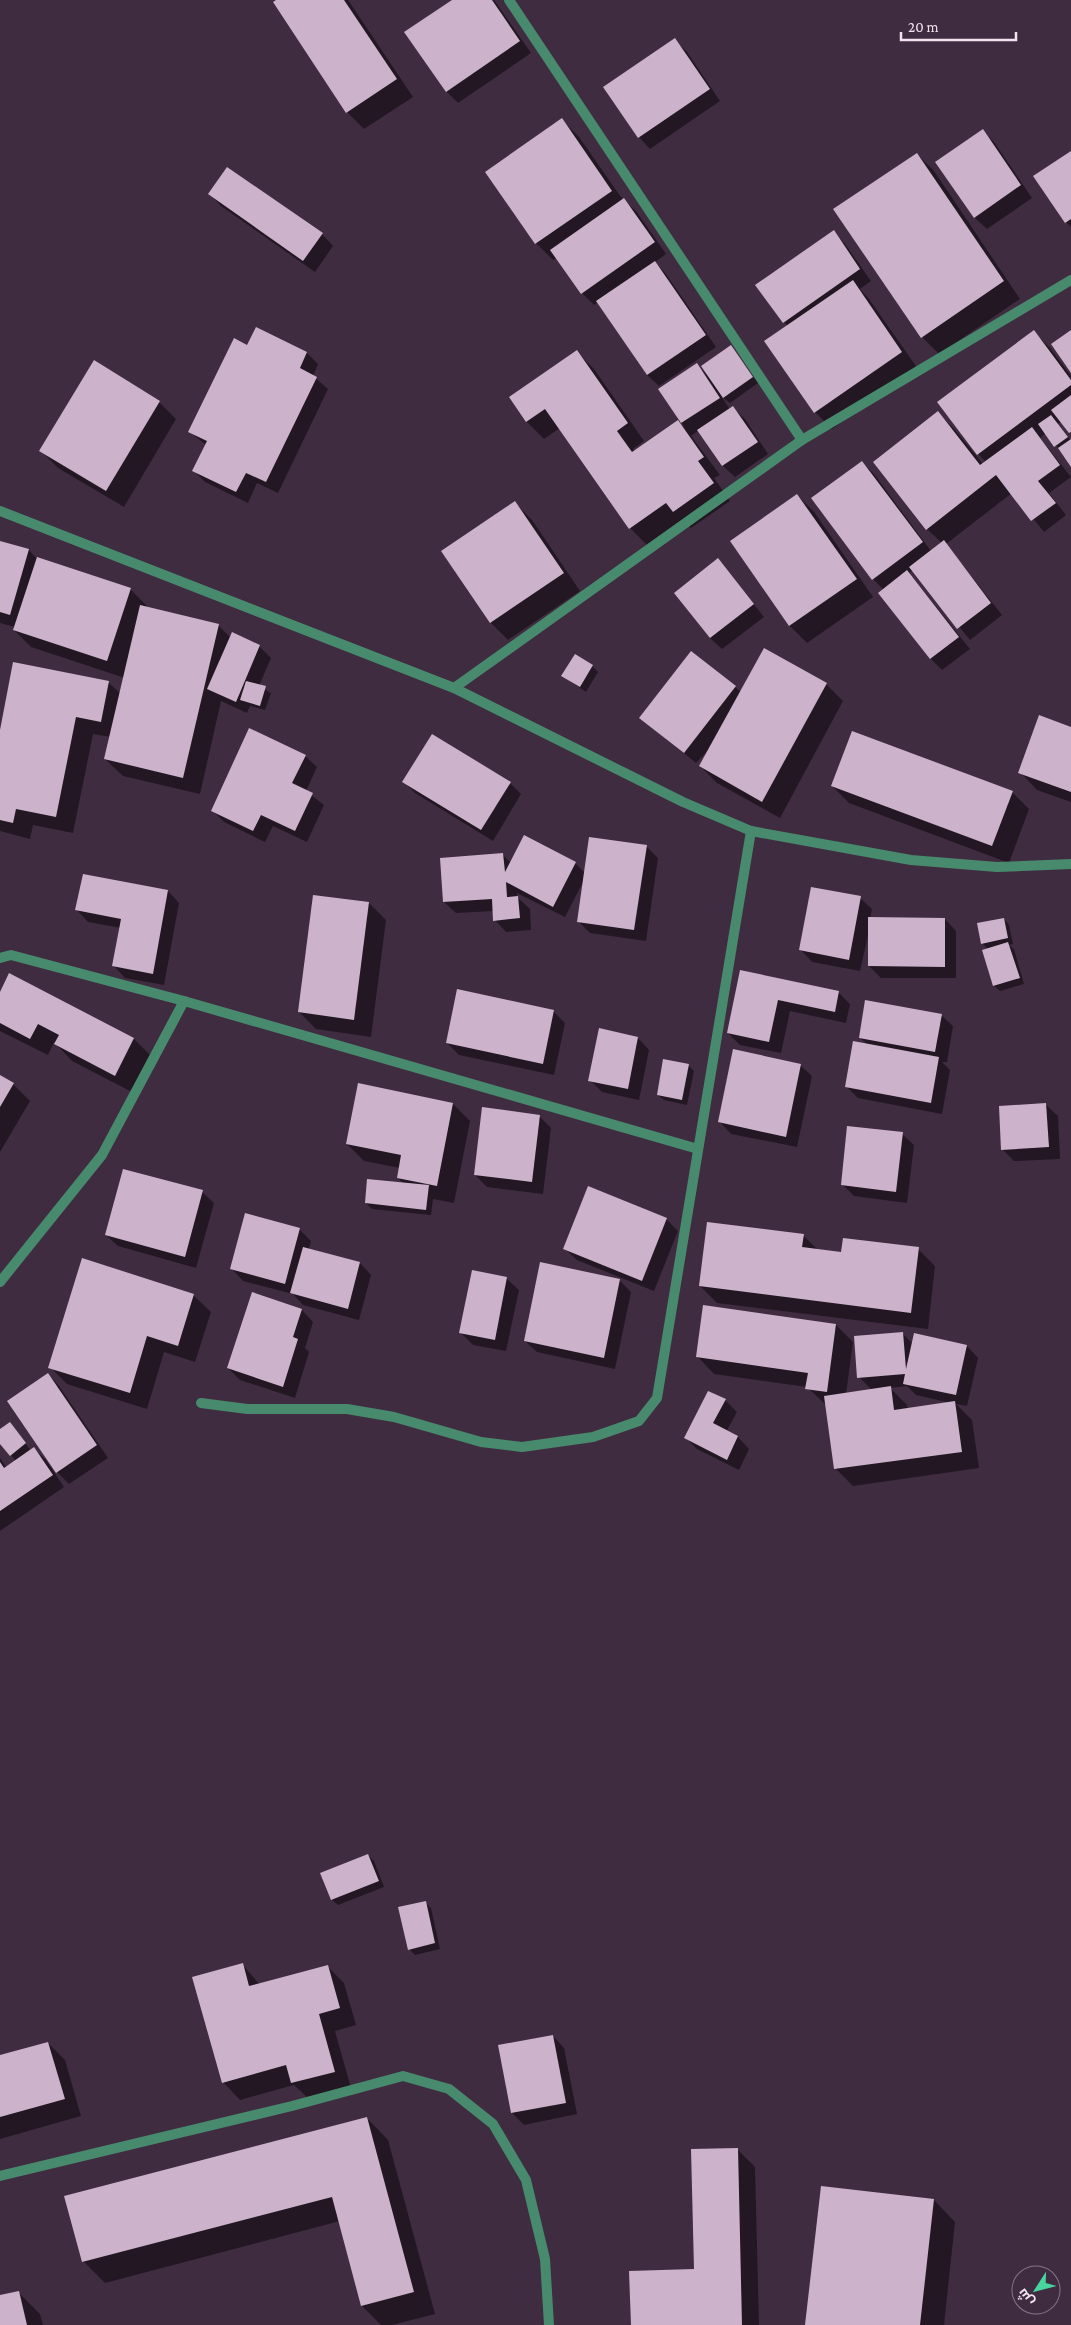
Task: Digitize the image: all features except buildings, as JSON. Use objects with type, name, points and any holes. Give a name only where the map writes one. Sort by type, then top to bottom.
[{"type":"street","points":[[509,0],[802,440]]},
{"type":"street","points":[[454,688],[802,440],[1071,280]]},
{"type":"street","points":[[0,511],[454,688],[683,802],[751,830],[911,860],[997,868],[1071,864]]},
{"type":"street","points":[[200,1403],[247,1409],[347,1409],[394,1417],[481,1442],[522,1447],[593,1437],[639,1421],[657,1398],[751,830]]},
{"type":"street","points":[[0,958],[11,954],[698,1149]]},
{"type":"street","points":[[0,1282],[102,1155],[184,1002]]},
{"type":"street","points":[[0,2176],[292,2106],[403,2076],[448,2089],[493,2124],[526,2180],[545,2259],[549,2325]]}]
